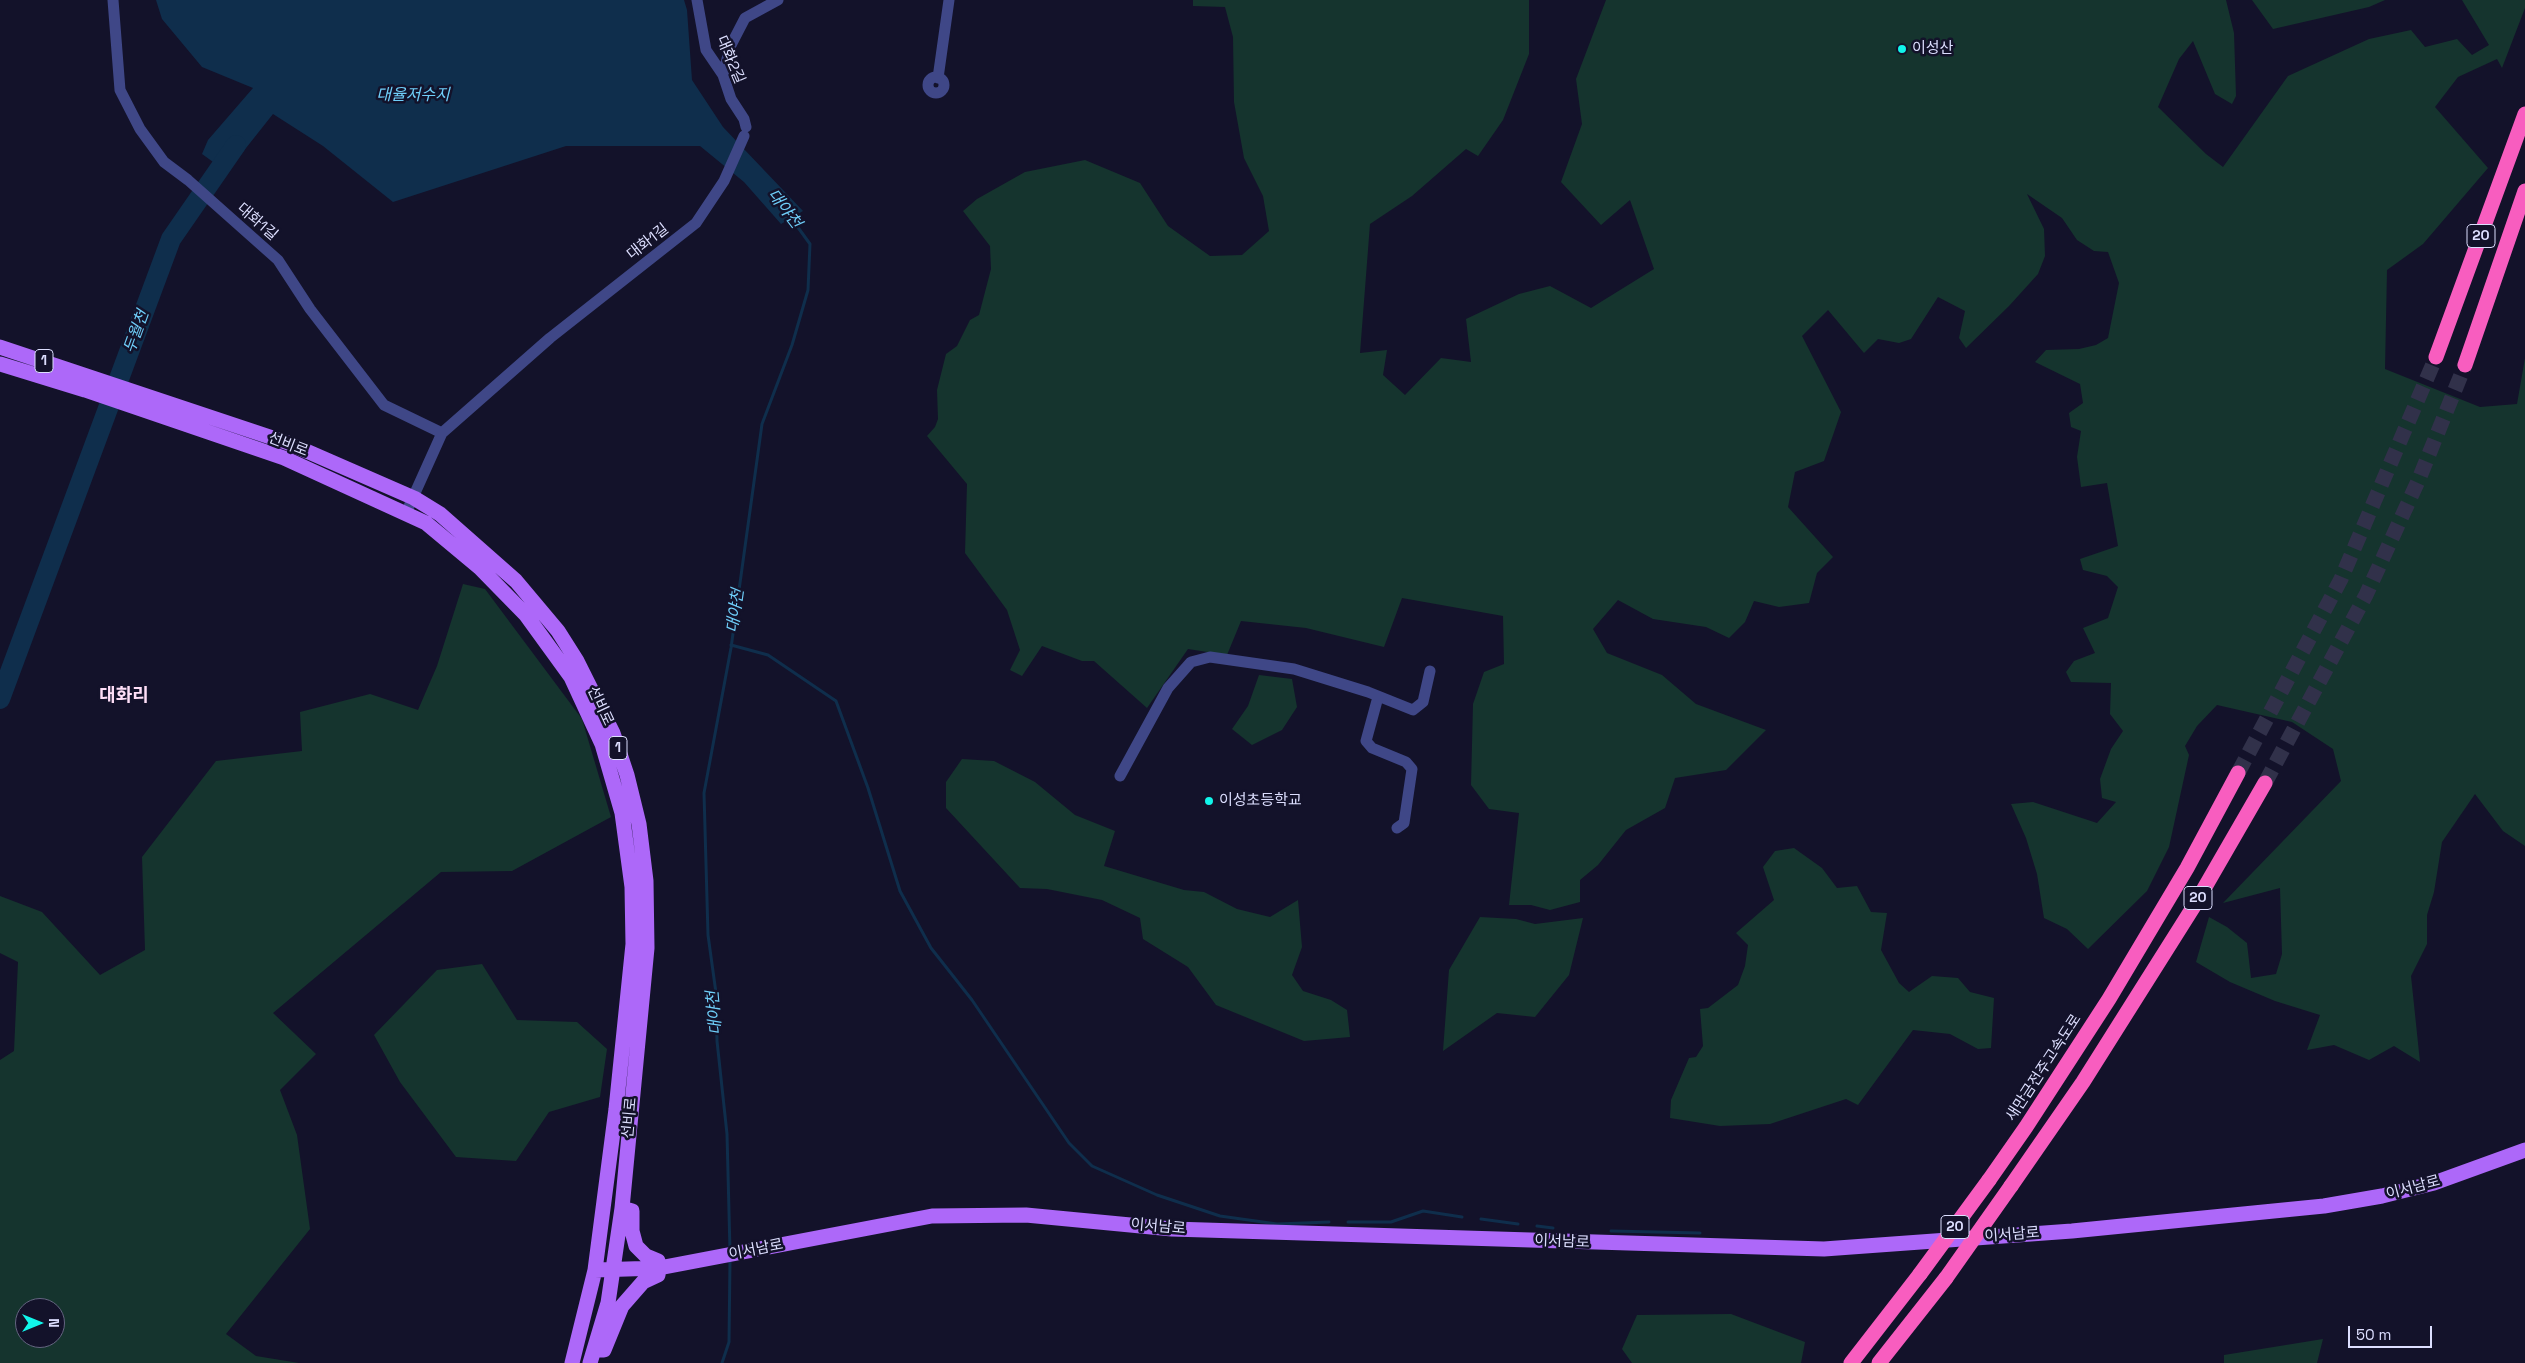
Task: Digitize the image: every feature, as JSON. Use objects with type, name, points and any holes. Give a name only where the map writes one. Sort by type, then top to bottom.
[{"type":"highway","name":"20","points":[[2436,357],[2525,114]]},
{"type":"highway","name":"20","points":[[2465,365],[2525,191]]},
{"type":"highway","name":"새만금전주고속도로","points":[[1851,1363],[1920,1274],[1989,1180],[2091,1028],[2187,868],[2238,773]]},
{"type":"highway","name":"20","points":[[1878,1363],[1946,1278],[2083,1082],[2194,906],[2265,783]]},
{"type":"main road","name":"1","points":[[0,347],[87,383],[135,399]]},
{"type":"main road","name":"1","points":[[0,364],[87,383]]},
{"type":"main road","name":"선비로","points":[[135,399],[288,443],[414,498],[440,514],[516,581],[558,631],[592,687],[613,733],[640,824],[646,881],[647,948],[615,1271],[592,1356]]},
{"type":"main road","name":"선비로","points":[[135,399],[284,458],[426,523],[460,551],[526,614],[571,677],[602,744],[622,813],[632,887],[633,944],[616,1109],[595,1270],[572,1363]]},
{"type":"main road","name":"이서남로","points":[[595,1270],[615,1271],[659,1268],[932,1216],[1016,1215],[1192,1230],[1824,1249],[2072,1231],[2324,1206],[2382,1196],[2434,1183],[2525,1150]]},
{"type":"main road","points":[[592,1356],[604,1350],[622,1306],[643,1282],[658,1275],[658,1260],[646,1256],[636,1246],[632,1231],[632,1211],[622,1208]]},
{"type":"street","name":"대화1길","points":[[113,0],[120,90],[140,129],[164,162],[188,180],[278,260],[310,310],[384,405],[442,433]]},
{"type":"street","name":"대화2길","points":[[697,0],[706,50],[723,75],[730,99],[744,118],[745,132]]},
{"type":"street","points":[[723,75],[730,47],[745,18],[778,0]]},
{"type":"street","points":[[938,78],[949,0]]},
{"type":"street","name":"대화1길","points":[[406,513],[442,433],[550,338],[696,223],[724,181],[745,132]]},
{"type":"street","points":[[1120,776],[1168,688],[1191,662],[1210,657],[1294,669],[1413,710],[1423,702],[1430,671]]},
{"type":"street","points":[[1378,697],[1366,741],[1372,748],[1406,762],[1412,769],[1404,823],[1397,828]]},
{"type":"green space","points":[[1193,0],[1529,0],[1529,54],[1503,120],[1478,156],[1466,149],[1412,196],[1370,224],[1360,353],[1387,350],[1383,375],[1405,395],[1441,358],[1471,362],[1466,319],[1519,294],[1550,286],[1591,308],[1654,269],[1630,200],[1601,225],[1561,182],[1582,124],[1576,79],[1606,0],[2226,0],[2234,33],[2236,96],[2232,104],[2215,94],[2193,41],[2179,59],[2158,107],[2206,154],[2223,167],[2288,76],[2369,39],[2411,30],[2425,47],[2457,39],[2472,55],[2489,45],[2462,0],[2525,0],[2525,8],[2502,68],[2497,59],[2458,77],[2435,107],[2488,168],[2423,244],[2387,270],[2385,369],[2480,407],[2517,404],[2525,358],[2525,846],[2503,831],[2475,794],[2442,842],[2434,892],[2427,915],[2427,944],[2411,976],[2420,1062],[2394,1046],[2369,1060],[2334,1045],[2307,1050],[2320,1015],[2275,1001],[2230,982],[2196,962],[2209,917],[2227,927],[2247,943],[2251,978],[2276,974],[2282,954],[2280,888],[2223,903],[2341,781],[2333,749],[2292,722],[2217,705],[2197,726],[2185,746],[2189,755],[2169,847],[2147,891],[2088,949],[2067,929],[2044,918],[2037,874],[2026,838],[2011,804],[2033,802],[2097,823],[2116,802],[2102,798],[2100,779],[2111,749],[2123,731],[2110,714],[2111,683],[2071,682],[2066,672],[2074,661],[2095,653],[2083,628],[2108,618],[2118,587],[2107,576],[2083,570],[2080,559],[2118,546],[2107,483],[2081,487],[2077,457],[2081,431],[2071,427],[2069,413],[2083,403],[2080,384],[2035,362],[2046,350],[2079,349],[2096,345],[2108,338],[2119,283],[2108,252],[2094,251],[2077,240],[2062,218],[2027,194],[2044,229],[2045,256],[2038,274],[2009,306],[1966,348],[1959,338],[1965,311],[1938,297],[1911,339],[1899,343],[1878,339],[1864,353],[1828,310],[1802,336],[1841,412],[1824,461],[1795,472],[1788,507],[1833,557],[1817,573],[1809,603],[1779,607],[1754,601],[1745,622],[1729,638],[1706,627],[1653,619],[1618,600],[1593,629],[1607,653],[1662,675],[1696,704],[1766,730],[1726,770],[1675,778],[1665,808],[1626,830],[1598,865],[1580,880],[1580,902],[1550,910],[1531,905],[1509,905],[1519,813],[1489,809],[1471,785],[1473,704],[1484,672],[1504,664],[1503,616],[1402,598],[1384,647],[1306,628],[1241,621],[1227,655],[1188,649],[1147,708],[1094,661],[1082,661],[1042,646],[1022,676],[1010,670],[1020,650],[1007,610],[965,553],[967,484],[927,436],[935,427],[938,419],[937,390],[946,354],[957,346],[970,320],[979,315],[991,269],[990,246],[963,211],[977,199],[1025,172],[1085,160],[1140,183],[1168,226],[1210,256],[1242,255],[1269,231],[1263,196],[1244,158],[1234,102],[1233,37],[1225,7],[1193,6]]},
{"type":"green space","points":[[2252,0],[2385,0],[2369,7],[2273,29]]},
{"type":"green space","points":[[463,584],[485,589],[582,719],[611,817],[512,871],[441,872],[273,1013],[316,1054],[280,1090],[297,1135],[310,1229],[226,1334],[256,1356],[299,1363],[0,1363],[0,1060],[14,1051],[18,962],[0,953],[0,896],[42,912],[100,975],[145,950],[142,857],[216,761],[302,751],[300,712],[370,694],[418,710],[437,666]]},
{"type":"green space","points":[[1259,675],[1292,679],[1297,707],[1282,730],[1252,745],[1232,729],[1248,706]]},
{"type":"green space","points":[[962,759],[994,761],[1035,782],[1075,815],[1115,831],[1104,866],[1184,890],[1204,892],[1237,909],[1270,917],[1298,900],[1302,947],[1292,975],[1303,991],[1331,1000],[1347,1010],[1350,1037],[1304,1041],[1216,1005],[1188,967],[1143,939],[1140,918],[1102,900],[1047,889],[1020,888],[946,808],[946,782]]},
{"type":"green space","points":[[1794,848],[1822,868],[1837,888],[1857,886],[1871,912],[1887,913],[1881,950],[1899,983],[1909,992],[1932,976],[1958,978],[1970,992],[1994,998],[1991,1048],[1978,1049],[1950,1034],[1913,1030],[1858,1105],[1846,1099],[1770,1124],[1720,1126],[1670,1118],[1671,1100],[1689,1058],[1696,1057],[1703,1046],[1700,1009],[1708,1008],[1738,985],[1745,966],[1748,945],[1736,933],[1774,900],[1763,867],[1775,851]]},
{"type":"green space","points":[[1480,917],[1516,919],[1535,924],[1583,918],[1569,975],[1535,1017],[1497,1013],[1443,1051],[1449,970]]},
{"type":"green space","points":[[482,964],[517,1020],[577,1022],[607,1049],[600,1097],[549,1112],[516,1161],[456,1157],[400,1082],[374,1035],[437,970]]},
{"type":"green space","points":[[1731,1314],[1805,1342],[1801,1363],[1632,1363],[1622,1349],[1637,1315]]},
{"type":"green space","points":[[2323,1339],[2317,1363],[2224,1363],[2224,1355]]},
{"type":"water","name":"대율저수지","points":[[156,0],[684,0],[687,10],[692,80],[723,127],[803,211],[781,224],[744,182],[700,146],[566,146],[393,202],[323,146],[273,114],[227,172],[202,154],[208,140],[253,88],[202,67],[162,19]]},
{"type":"waterway","name":"두월천","points":[[0,699],[171,239],[236,145]]},
{"type":"waterway","name":"대야천","points":[[730,1251],[727,1134],[717,1041],[716,993],[708,935],[704,793],[731,648],[762,424],[792,345],[808,290],[810,244],[789,215]]},
{"type":"waterway","points":[[731,645],[768,655],[836,701],[868,788],[900,891],[931,948],[972,1000],[1069,1143],[1092,1166],[1157,1195],[1220,1216],[1277,1224],[1329,1222]]},
{"type":"waterway","points":[[1348,1222],[1391,1222],[1423,1211],[1462,1217]]},
{"type":"waterway","points":[[1481,1219],[1518,1224]]},
{"type":"waterway","points":[[1537,1226],[1553,1228]]},
{"type":"waterway","points":[[1611,1231],[1700,1233]]},
{"type":"waterway","name":"대야천","points":[[722,1363],[729,1342],[730,1260]]},
{"type":"tunnel","points":[[2238,773],[2341,579],[2436,357]]},
{"type":"tunnel","points":[[2265,783],[2366,595],[2419,479],[2465,365]]},
{"type":"place","name":"이성산","points":[[1902,49]]},
{"type":"place","name":"이성초등학교","points":[[1209,801]]},
{"type":"district","name":"대화리","points":[[124,696]]}]
